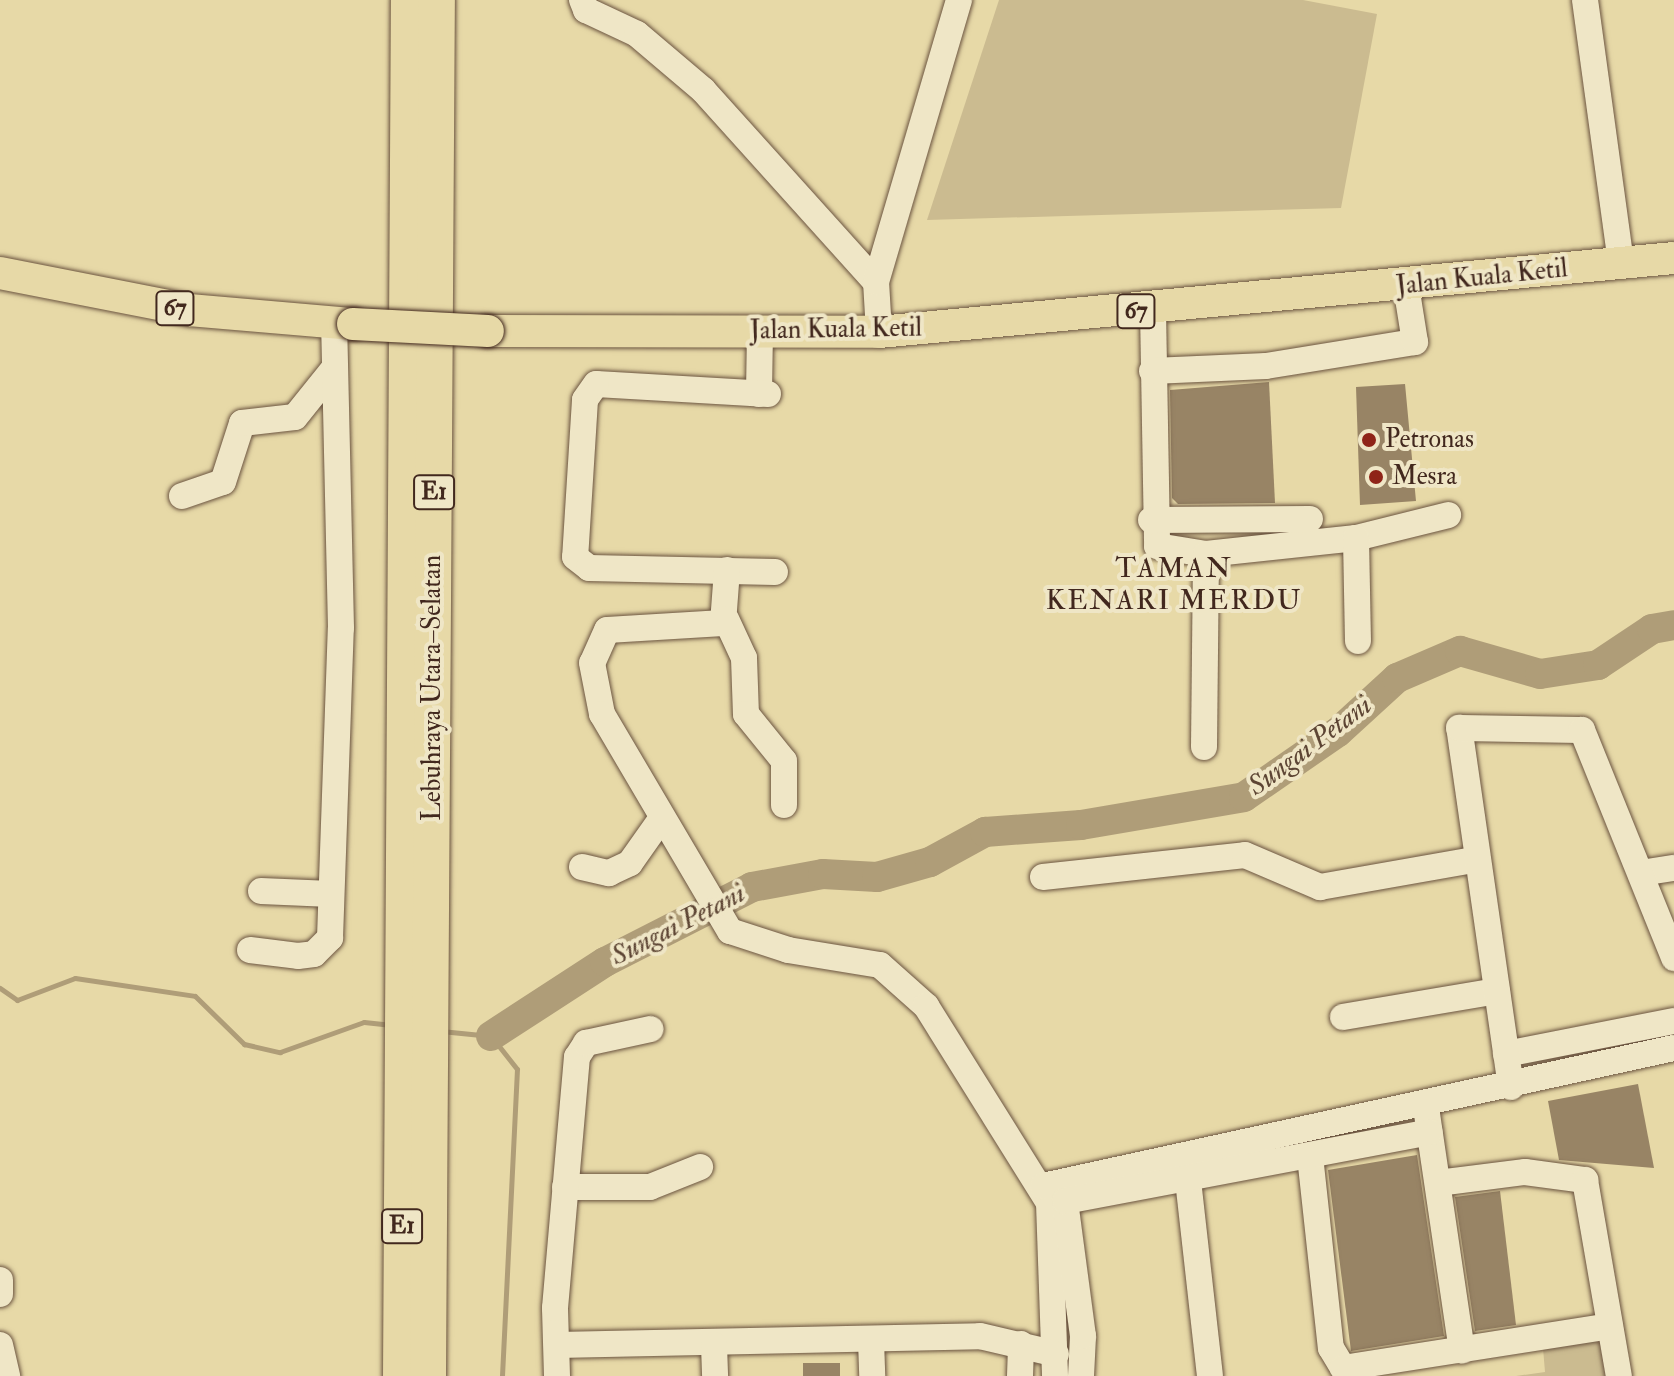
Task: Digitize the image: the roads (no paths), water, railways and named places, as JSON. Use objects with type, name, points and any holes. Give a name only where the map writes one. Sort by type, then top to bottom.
[{"type":"highway","name":"Lebuhraya Utara–Selatan","points":[[409,0],[417,1077],[428,1376]]},
{"type":"highway","name":"Lebuhraya Utara–Selatan","points":[[417,978],[437,0]]},
{"type":"highway","name":"Lebuhraya Utara–Selatan","points":[[401,1376],[417,1077]]},
{"type":"main road","name":"Jalan Kuala Ketil","points":[[0,273],[189,310],[343,324],[488,331],[879,332],[1153,310],[1674,258]]},
{"type":"street","points":[[582,0],[586,10],[637,34],[703,90],[876,282]]},
{"type":"street","points":[[879,332],[876,282],[959,0]]},
{"type":"street","points":[[1585,0],[1621,263]]},
{"type":"street","points":[[1152,371],[1266,366],[1415,342],[1406,286]]},
{"type":"street","points":[[1153,310],[1151,520],[1157,546],[1206,554],[1356,538],[1448,515]]},
{"type":"street","points":[[250,950],[298,956],[323,947],[331,894],[341,628],[335,367],[343,324]]},
{"type":"street","points":[[760,333],[764,394],[603,382],[585,400],[579,566],[775,572]]},
{"type":"street","points":[[182,496],[223,482],[242,423],[295,417],[335,367]]},
{"type":"street","points":[[1151,520],[1310,519]]},
{"type":"street","points":[[1356,538],[1358,641]]},
{"type":"street","points":[[1204,747],[1206,554]]},
{"type":"street","points":[[727,570],[726,619],[744,658],[746,714],[784,761],[784,805]]},
{"type":"street","points":[[726,619],[715,626],[617,626],[594,650],[602,714],[707,897],[730,931],[788,950],[880,965],[903,980],[1053,1197],[1083,1336],[1081,1376]]},
{"type":"street","points":[[1511,1087],[1459,728],[1571,726],[1589,737],[1674,958]]},
{"type":"street","points":[[582,867],[619,870],[661,819]]},
{"type":"street","points":[[1043,877],[1245,855],[1320,887],[1478,859]]},
{"type":"street","points":[[1641,873],[1674,868]]},
{"type":"street","points":[[261,891],[331,894]]},
{"type":"street","points":[[1343,1017],[1497,991]]},
{"type":"street","points":[[1506,1054],[1674,1021]]},
{"type":"street","points":[[557,1376],[565,1187],[581,1049],[651,1029]]},
{"type":"street","points":[[1053,1197],[1188,1180],[1310,1156],[1428,1119],[1511,1087],[1674,1048]]},
{"type":"street","points":[[1053,1197],[1428,1119]]},
{"type":"street","points":[[1428,1119],[1462,1350]]},
{"type":"street","points":[[1310,1156],[1334,1360],[1350,1370],[1610,1326]]},
{"type":"street","points":[[565,1187],[650,1187],[700,1167]]},
{"type":"street","points":[[1438,1183],[1525,1172],[1585,1180],[1619,1376]]},
{"type":"street","points":[[1188,1180],[1210,1376]]},
{"type":"street","points":[[1053,1197],[1055,1365]]},
{"type":"street","points":[[0,1280],[0,1294]]},
{"type":"street","points":[[557,1345],[714,1345],[980,1336],[1021,1344],[1055,1365]]},
{"type":"street","points":[[871,1340],[872,1376]]},
{"type":"street","points":[[1020,1376],[1021,1344]]},
{"type":"street","points":[[0,1345],[7,1376]]},
{"type":"street","points":[[714,1345],[715,1376]]},
{"type":"waterway","name":"Sungai Petani","points":[[491,1036],[605,962],[752,887],[823,874],[877,877],[930,862],[985,832],[1081,825],[1244,797],[1338,732],[1397,678],[1460,651],[1540,674],[1598,665],[1652,629],[1674,625]]},
{"type":"waterway","name":"Sungai Petani","points":[[0,988],[17,1000],[75,978],[195,996],[244,1044],[280,1052],[364,1022],[392,1025]]},
{"type":"waterway","points":[[441,1031],[491,1036],[517,1069],[502,1376]]},
{"type":"place","name":"Petronas","points":[[1369,440]]},
{"type":"place","name":"Mesra","points":[[1376,477]]},
{"type":"district","name":"TAMAN KENARI MERDU","points":[[1174,585]]}]
